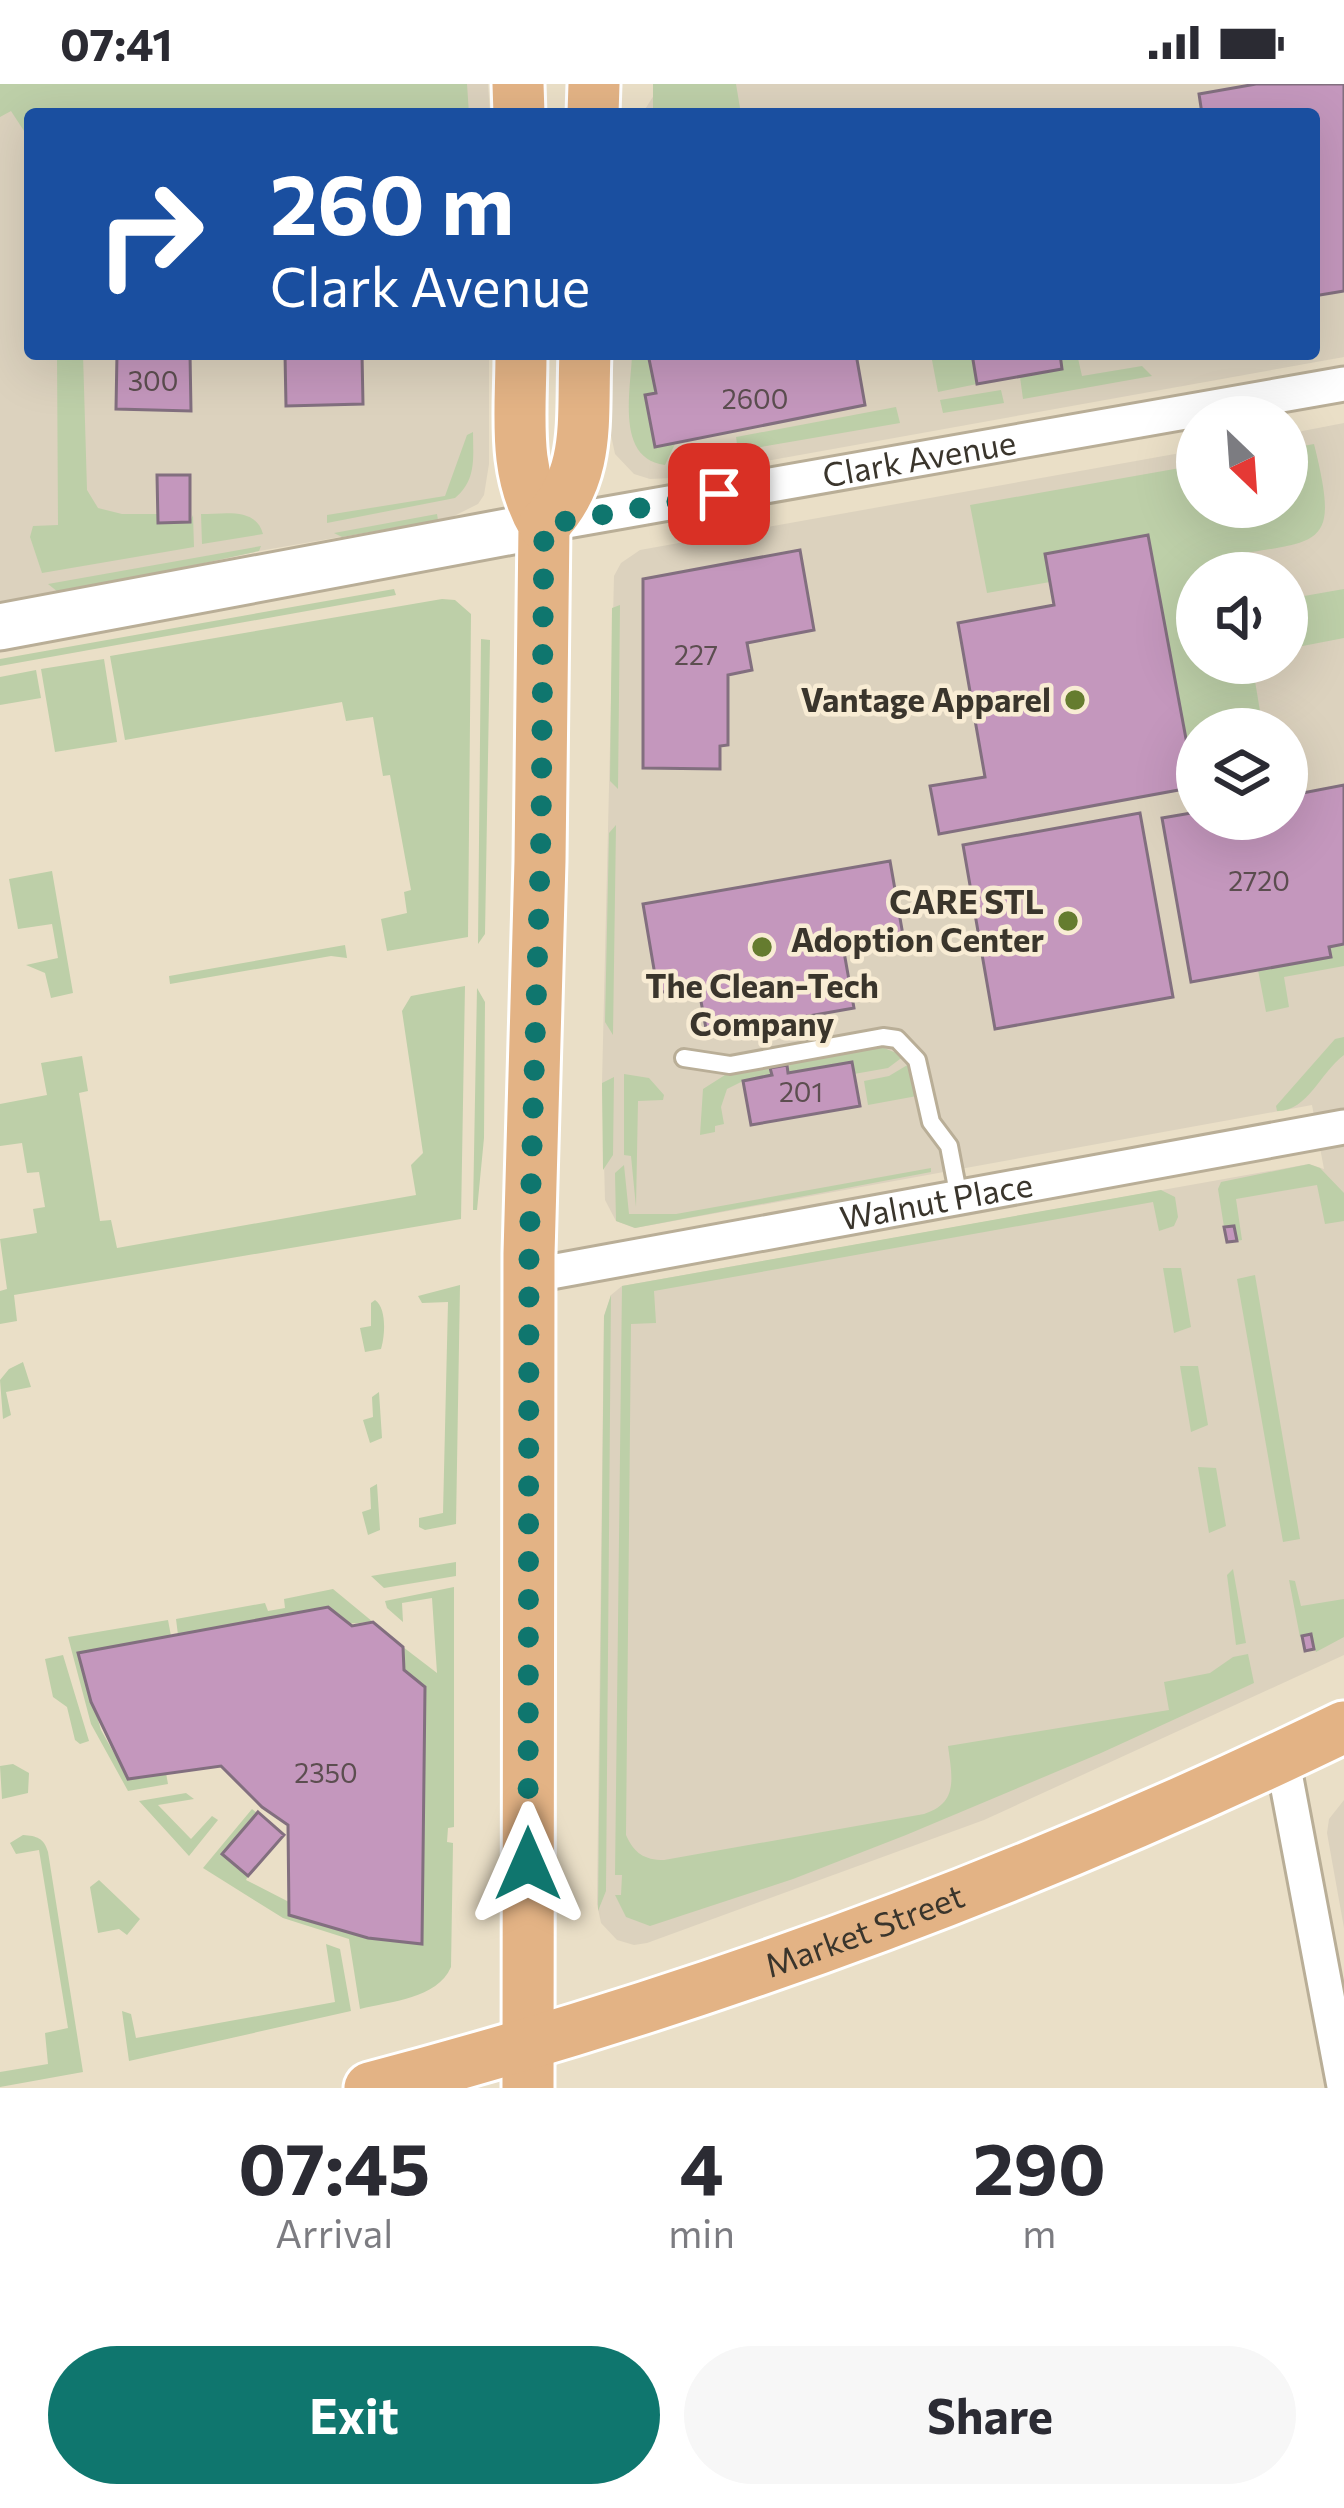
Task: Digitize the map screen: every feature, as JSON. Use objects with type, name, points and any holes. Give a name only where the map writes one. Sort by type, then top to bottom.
[{"type":"main road","points":[[521,360],[521,464],[525,488],[544,525],[530,1276],[529,2067]]},
{"type":"main road","points":[[544,525],[561,508],[579,472],[584,360]]},
{"type":"main road","name":"Market Street","points":[[370,2088],[529,2067],[1145,1821],[1344,1727]]},
{"type":"street","name":"Clark Avenue","points":[[0,627],[1344,384]]},
{"type":"street","name":"Walnut Place","points":[[530,1276],[1344,1127]]},
{"type":"street","points":[[1282,1757],[1344,2086]]},
{"type":"lane","points":[[684,1058],[730,1065],[883,1037],[897,1039],[917,1060],[931,1121],[949,1146],[959,1198]]},
{"type":"shaded area","points":[[233,84],[488,84],[490,108],[26,108]]},
{"type":"shaded area","points":[[661,84],[1344,84],[1344,357],[672,478],[634,474],[615,454],[611,435],[613,360],[1320,360],[1320,108],[646,108]]},
{"type":"shaded area","points":[[24,108],[24,360],[489,360],[489,464],[478,504],[450,518],[259,551],[0,608],[0,111]]},
{"type":"shaded area","points":[[1344,423],[1344,1655],[984,1820],[634,1945],[617,1940],[601,1923],[597,1904],[604,1316],[611,1295],[622,1286],[1309,1164],[1324,1169],[1312,1105],[635,1228],[616,1221],[605,1200],[602,1083],[614,576],[621,563],[640,550],[1176,454],[1176,528],[1308,528],[1308,430]]},
{"type":"shaded area","points":[[1344,1800],[1344,1928],[1327,1833],[1329,1819]]},
{"type":"green space","points":[[0,84],[467,84],[469,108],[24,108],[24,131],[11,111],[0,117]]},
{"type":"green space","points":[[653,84],[736,84],[740,108],[653,108]]},
{"type":"green space","points":[[57,360],[83,360],[87,490],[98,508],[158,514],[159,523],[190,522],[193,515],[194,547],[42,573],[30,537],[33,526],[58,525]]},
{"type":"green space","points":[[632,360],[649,360],[656,393],[645,396],[655,447],[675,444],[665,465],[649,460],[639,450],[632,437]]},
{"type":"green space","points":[[932,360],[973,360],[977,384],[938,392]]},
{"type":"green space","points":[[1061,360],[1078,360],[1082,376],[1142,366],[1152,376],[1023,399],[1020,377],[1062,369]]},
{"type":"green space","points":[[1001,390],[1004,403],[943,413],[940,400]]},
{"type":"green space","points":[[896,407],[900,423],[738,451],[736,437]]},
{"type":"green space","points":[[473,432],[470,476],[455,498],[327,523],[327,515],[445,496],[467,435]]},
{"type":"green space","points":[[1314,444],[1325,504],[1316,533],[1285,547],[1253,552],[1176,552],[1176,684],[1256,684],[1260,708],[1180,708],[1148,536],[1046,554],[1050,582],[987,593],[970,505],[1176,469],[1176,528],[1308,528],[1308,445]]},
{"type":"green space","points":[[201,514],[247,516],[263,534],[202,544]]},
{"type":"green space","points":[[437,514],[438,520],[342,537],[334,533]]},
{"type":"green space","points":[[261,546],[259,551],[67,593],[48,584]]},
{"type":"green space","points":[[394,589],[396,595],[0,666],[0,659]]},
{"type":"green space","points":[[1344,589],[1344,638],[1308,645],[1308,595]]},
{"type":"green space","points":[[455,600],[471,614],[468,937],[387,951],[381,919],[407,913],[404,892],[411,890],[390,775],[383,776],[373,717],[346,721],[342,702],[125,740],[110,656]]},
{"type":"green space","points":[[620,605],[618,789],[610,781],[612,608]]},
{"type":"green space","points":[[481,639],[490,640],[485,934],[478,944]]},
{"type":"green space","points":[[104,659],[117,742],[55,752],[41,669]]},
{"type":"green space","points":[[36,670],[41,698],[0,705],[0,677]]},
{"type":"green space","points":[[616,825],[613,1035],[605,1022],[609,833]]},
{"type":"green space","points":[[52,871],[73,993],[51,998],[45,973],[26,965],[58,958],[52,924],[18,929],[9,879]]},
{"type":"green space","points":[[1344,944],[1344,966],[1284,977],[1289,1007],[1266,1012],[1258,970],[1331,958],[1329,947]]},
{"type":"green space","points":[[345,945],[347,958],[331,956],[170,984],[169,976]]},
{"type":"green space","points":[[465,986],[461,1219],[14,1295],[17,1321],[0,1324],[0,1291],[7,1289],[0,1239],[37,1233],[33,1209],[45,1207],[39,1172],[27,1173],[22,1143],[0,1146],[0,1104],[47,1095],[41,1063],[82,1056],[88,1091],[79,1093],[100,1221],[111,1220],[117,1248],[416,1195],[411,1165],[423,1153],[402,1011],[411,996]]},
{"type":"green space","points":[[477,988],[485,1002],[484,1138],[477,1210],[473,1210]]},
{"type":"green space","points":[[1344,1037],[1344,1055],[1313,1090],[1297,1105],[1277,1111],[1276,1106],[1335,1039]]},
{"type":"green space","points":[[879,1046],[904,1056],[888,1068],[854,1074],[851,1062],[788,1073],[790,1063]]},
{"type":"green space","points":[[909,1064],[917,1096],[868,1105],[864,1081],[889,1076]]},
{"type":"green space","points":[[767,1067],[772,1075],[727,1089],[721,1107],[724,1124],[700,1135],[703,1089],[725,1075]]},
{"type":"green space","points":[[624,1074],[649,1078],[664,1095],[663,1100],[638,1101],[636,1207],[631,1156],[624,1155]]},
{"type":"green space","points":[[614,1077],[613,1155],[603,1170],[602,1083]]},
{"type":"green space","points":[[1309,1164],[1320,1168],[1344,1193],[1344,1221],[1325,1224],[1317,1185],[1236,1199],[1242,1240],[1237,1241],[1233,1226],[1224,1227],[1221,1182]]},
{"type":"green space","points":[[624,1165],[629,1214],[676,1214],[931,1168],[931,1172],[635,1228],[616,1221],[615,1173]]},
{"type":"green space","points":[[1161,1190],[1175,1197],[1178,1217],[1174,1226],[1159,1231],[1153,1202],[654,1291],[656,1323],[631,1324],[626,1835],[640,1854],[664,1860],[924,1814],[948,1796],[948,1746],[1169,1710],[1164,1682],[1210,1673],[1233,1657],[1248,1654],[1254,1683],[1101,1753],[793,1879],[650,1926],[626,1917],[615,1895],[621,1895],[622,1875],[615,1875],[622,1286]]},
{"type":"green space","points":[[1163,1268],[1181,1268],[1191,1327],[1174,1333]]},
{"type":"green space","points":[[1255,1275],[1300,1539],[1283,1542],[1237,1279]]},
{"type":"green space","points":[[460,1285],[456,1524],[425,1530],[419,1527],[419,1518],[443,1513],[448,1302],[422,1303],[418,1296]]},
{"type":"green space","points":[[611,1295],[606,1891],[598,1911],[604,1316]]},
{"type":"green space","points":[[375,1300],[383,1316],[381,1349],[365,1352],[360,1328],[371,1326]]},
{"type":"green space","points":[[23,1362],[31,1387],[6,1392],[11,1415],[3,1419],[0,1380]]},
{"type":"green space","points":[[1180,1366],[1198,1366],[1208,1425],[1191,1432]]},
{"type":"green space","points":[[379,1392],[382,1438],[370,1443],[363,1420],[373,1417],[372,1397]]},
{"type":"green space","points":[[1198,1467],[1216,1468],[1226,1526],[1209,1533]]},
{"type":"green space","points":[[377,1484],[380,1530],[368,1535],[362,1512],[371,1509],[370,1488]]},
{"type":"green space","points":[[456,1562],[456,1576],[384,1588],[371,1576]]},
{"type":"green space","points":[[1233,1569],[1246,1643],[1236,1645],[1227,1575]]},
{"type":"green space","points":[[1289,1580],[1295,1581],[1301,1606],[1344,1599],[1344,1637],[1316,1652],[1311,1635],[1300,1637]]},
{"type":"green space","points":[[454,1587],[454,1827],[448,1828],[447,1842],[453,1843],[451,1967],[424,1992],[360,2009],[349,1939],[283,1918],[203,1868],[252,1809],[257,1813],[223,1854],[248,1876],[246,1880],[289,1902],[290,1915],[367,1938],[422,1943],[403,1647],[437,1673],[432,1598],[402,1603],[403,1622],[385,1601]]},
{"type":"green space","points":[[333,1589],[373,1622],[178,1635],[176,1619],[265,1603],[268,1611],[285,1608],[284,1599]]},
{"type":"green space","points":[[168,1620],[171,1636],[79,1654],[101,1730],[128,1778],[166,1773],[168,1784],[128,1791],[91,1724],[68,1637]]},
{"type":"green space","points":[[63,1655],[89,1741],[80,1744],[67,1707],[53,1697],[45,1659]]},
{"type":"green space","points":[[13,1764],[29,1773],[28,1793],[2,1799],[0,1766]]},
{"type":"green space","points":[[186,1793],[194,1799],[158,1805],[191,1839],[212,1816],[218,1820],[189,1856],[139,1801]]},
{"type":"green space","points":[[23,1835],[39,1839],[48,1852],[83,2072],[0,2087],[0,2072],[48,2064],[45,2033],[68,2028],[39,1850],[16,1854],[10,1843]]},
{"type":"green space","points":[[99,1880],[140,1919],[127,1935],[119,1929],[98,1933],[90,1887]]},
{"type":"green space","points":[[326,1944],[340,1949],[351,2011],[129,2061],[122,2011],[131,2014],[136,2038],[335,2002]]},
{"type":"building","points":[[1256,84],[1344,84],[1344,291],[1320,295],[1320,108],[1201,108],[1199,94]]},
{"type":"building","points":[[117,360],[190,360],[191,411],[116,409]]},
{"type":"building","points":[[285,360],[362,360],[363,404],[286,406]]},
{"type":"building","points":[[649,360],[857,360],[865,405],[655,447],[645,395],[656,393]]},
{"type":"building","points":[[973,360],[1061,360],[1062,369],[977,384]]},
{"type":"building","points":[[157,475],[190,475],[190,522],[158,523]]},
{"type":"building","name":"Vantage Apparel","points":[[1148,535],[1180,708],[1176,708],[1176,790],[939,834],[930,786],[985,777],[958,623],[1054,605],[1045,554]]},
{"type":"building","points":[[800,550],[814,630],[747,643],[752,670],[728,675],[728,745],[720,746],[720,769],[643,768],[643,579]]},
{"type":"building","points":[[1344,785],[1344,944],[1329,947],[1331,957],[1191,982],[1162,818],[1176,816],[1176,840],[1308,840],[1308,792]]},
{"type":"building","name":"CARE STL Adoption Center","points":[[1140,813],[1173,997],[995,1029],[963,845]]},
{"type":"building","name":"The Clean-Tech Company","points":[[890,861],[904,941],[844,952],[854,1008],[707,1034],[698,985],[658,993],[643,904]]},
{"type":"building","points":[[852,1062],[860,1106],[751,1125],[743,1081],[772,1075],[770,1068],[787,1065],[788,1073]]},
{"type":"building","points":[[1234,1226],[1237,1241],[1227,1242],[1224,1227]]},
{"type":"building","points":[[328,1607],[352,1626],[373,1622],[403,1647],[404,1670],[425,1687],[422,1944],[368,1938],[289,1915],[288,1825],[262,1807],[221,1766],[128,1779],[91,1702],[78,1653]]},
{"type":"building","points":[[1311,1634],[1314,1649],[1305,1651],[1302,1636]]},
{"type":"building","points":[[258,1812],[284,1835],[248,1876],[222,1854]]},
{"type":"place","name":"Vantage Apparel","points":[[1075,700]]},
{"type":"place","name":"CARE STL Adoption Center","points":[[1068,921]]},
{"type":"place","name":"The Clean-Tech Company","points":[[762,947]]},
{"type":"route","points":[[528,1864],[529,1254],[544,525],[719,494]]}]
